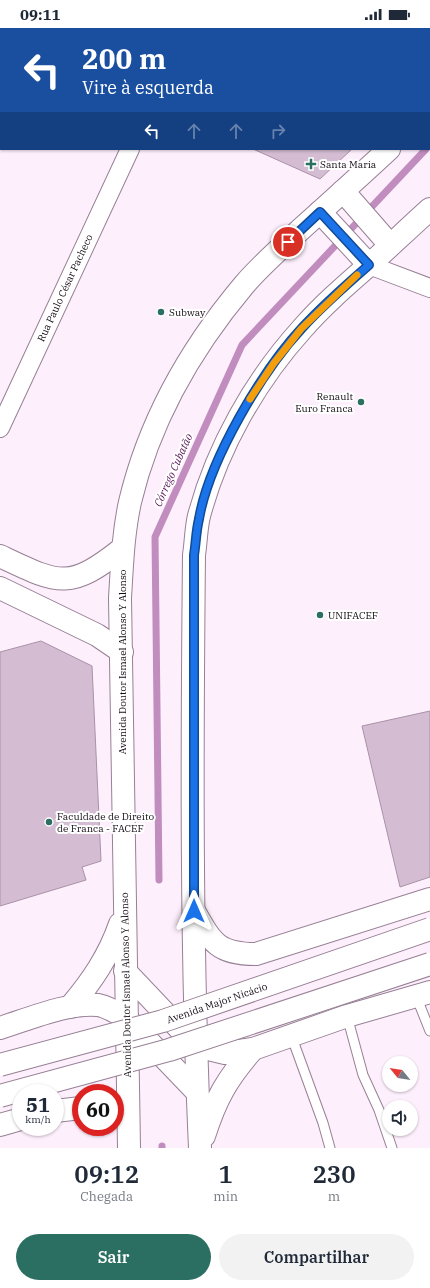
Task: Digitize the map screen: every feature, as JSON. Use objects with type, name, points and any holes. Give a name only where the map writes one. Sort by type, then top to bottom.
[{"type":"main road","name":"Avenida Doutor Ismael Alonso Y Alonso","points":[[124,1138],[126,1018],[122,652],[120,598],[123,548],[130,503],[140,466],[158,419],[178,380],[219,318],[245,284],[320,212],[349,197],[388,150]]},
{"type":"main road","points":[[349,197],[384,239]]},
{"type":"main road","points":[[200,1148],[197,1092],[194,911],[194,563],[199,518],[209,484],[225,447],[249,400],[274,363],[301,329],[331,298],[362,259],[384,239],[430,209]]},
{"type":"main road","points":[[320,212],[336,228],[362,259]]},
{"type":"main road","points":[[0,556],[43,577],[63,579],[82,576],[101,565],[123,548]]},
{"type":"main road","points":[[0,588],[97,635],[122,652]]},
{"type":"main road","points":[[194,911],[206,933],[223,949],[237,954],[256,954],[430,899]]},
{"type":"main road","points":[[70,1007],[101,967],[114,943],[124,911]]},
{"type":"main road","name":"Avenida Major Nicácio","points":[[0,1065],[163,1021],[430,930]]},
{"type":"main road","points":[[0,1096],[169,1050],[430,964]]},
{"type":"main road","points":[[125,971],[196,1046],[225,1052],[253,1049],[347,1016],[423,994]]},
{"type":"main road","points":[[0,1028],[70,1007],[99,1005],[126,1018],[197,1092]]},
{"type":"main road","points":[[200,1148],[215,1104],[224,1085],[253,1049]]},
{"type":"main road","points":[[0,1125],[12,1122]]},
{"type":"street","name":"Rua Paulo César Pacheco","points":[[0,428],[130,150]]},
{"type":"street","points":[[362,259],[430,288]]},
{"type":"lane","points":[[423,994],[430,1031]]},
{"type":"lane","points":[[347,1016],[363,1075],[379,1110],[392,1148]]},
{"type":"lane","points":[[292,1035],[323,1123],[330,1148]]},
{"type":"building","name":"Santa Maria","points":[[255,150],[351,150],[320,179]]},
{"type":"building","name":"Faculdade de Direito de Franca - FACEF","points":[[41,641],[92,666],[101,861],[82,867],[86,880],[0,906],[0,652]]},
{"type":"building","points":[[430,711],[430,877],[400,887],[362,726]]},
{"type":"waterway","name":"Córrego Cubatão","points":[[159,880],[155,537],[242,345],[425,150]]},
{"type":"slow traffic","points":[[250,399],[274,363],[301,329],[331,298],[357,275]]},
{"type":"place","name":"Santa Maria","points":[[311,164]]},
{"type":"place","name":"Subway","points":[[161,312]]},
{"type":"place","name":"Renault Euro Franca","points":[[361,402]]},
{"type":"place","name":"UNIFACEF","points":[[320,615]]},
{"type":"place","name":"Faculdade de Direito de Franca - FACEF","points":[[49,822]]},
{"type":"route","points":[[194,911],[194,555],[199,518],[209,484],[225,447],[249,400],[274,363],[301,329],[331,298],[369,265],[320,212],[288,242]]}]
